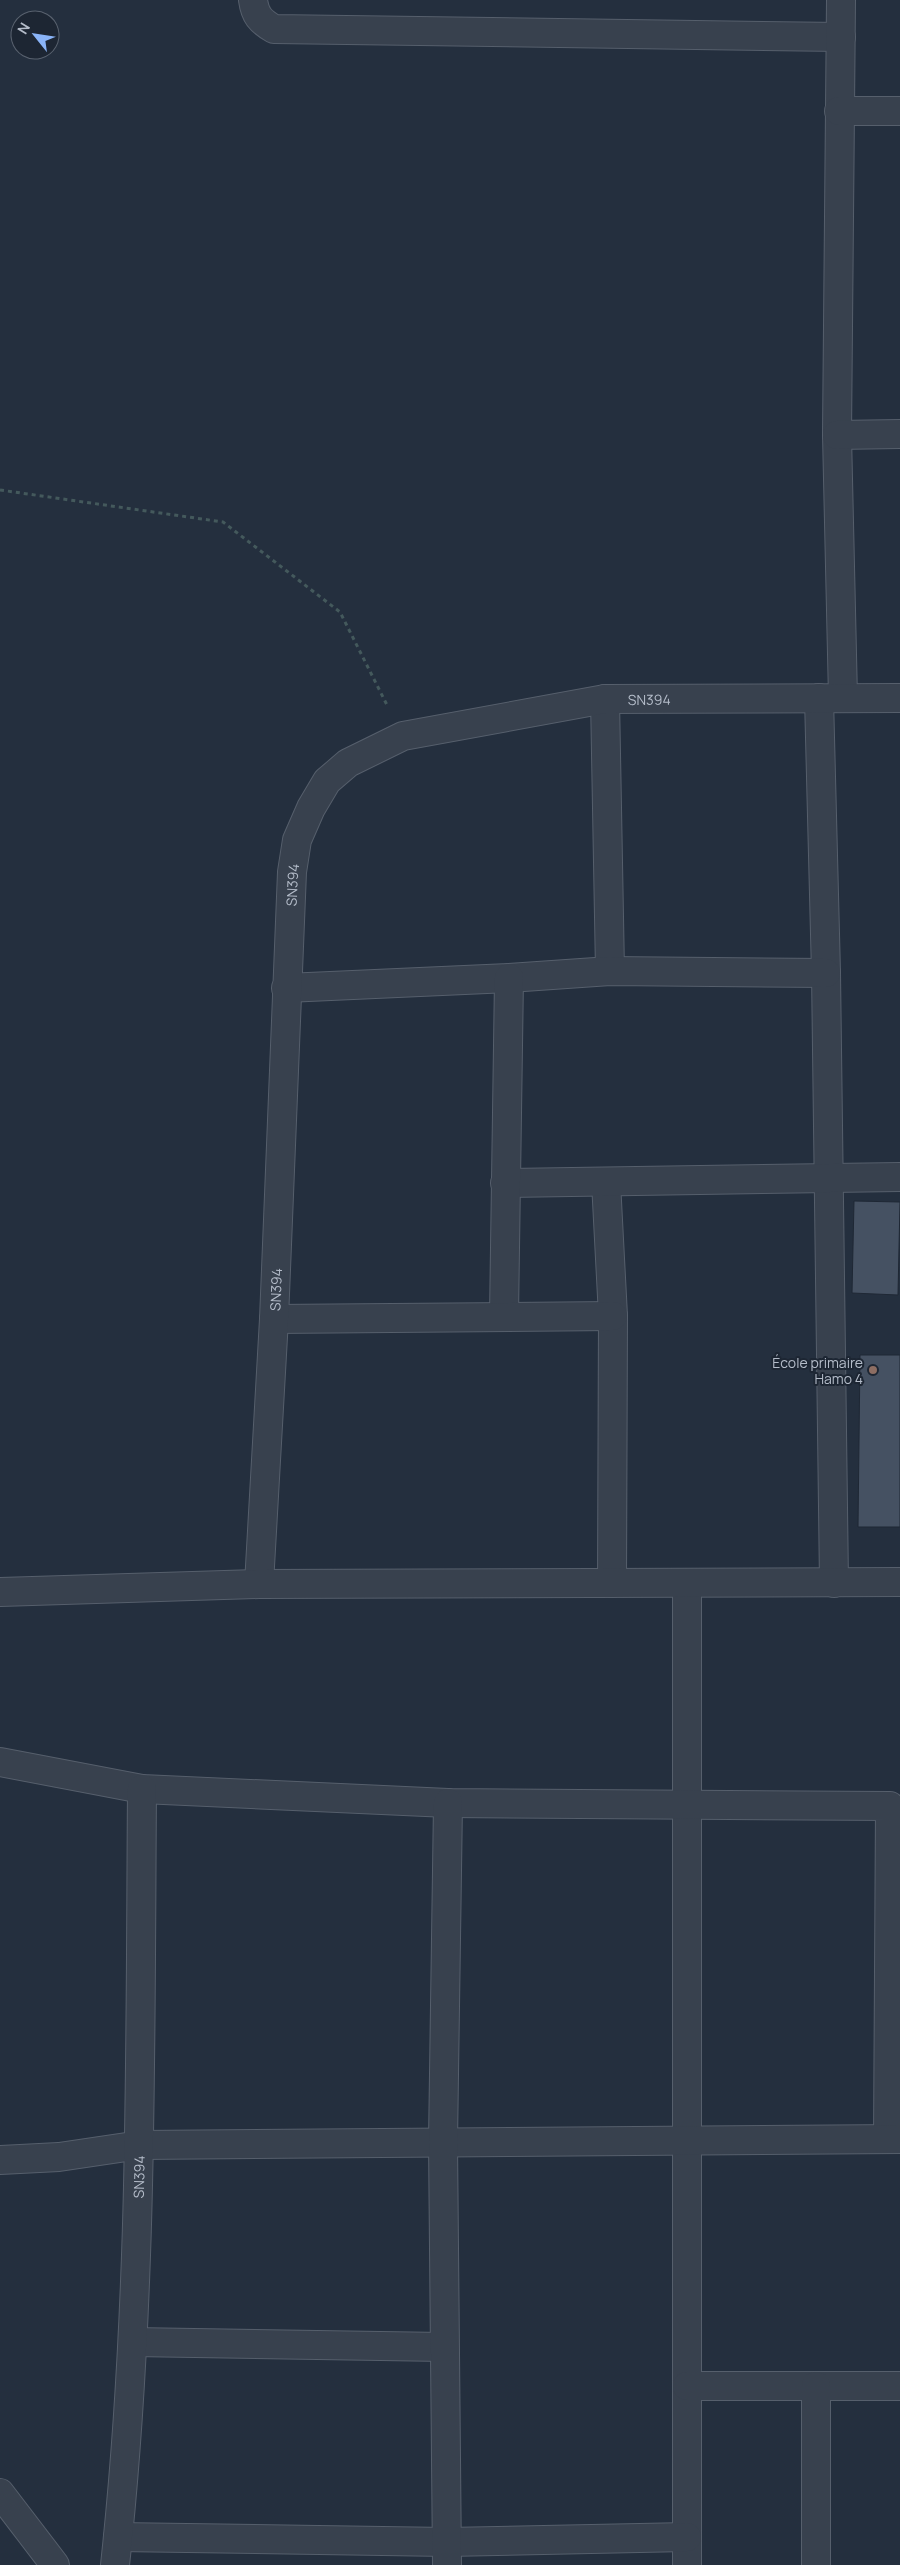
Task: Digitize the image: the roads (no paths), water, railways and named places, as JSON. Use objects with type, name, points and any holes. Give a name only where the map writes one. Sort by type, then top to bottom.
[{"type":"street","points":[[253,0],[255,13],[262,22],[274,29],[841,37]]},
{"type":"street","points":[[834,1582],[826,973],[837,435],[841,0]]},
{"type":"street","points":[[840,111],[900,111]]},
{"type":"street","points":[[837,435],[900,434]]},
{"type":"street","name":"SN394","points":[[259,1584],[274,1319],[292,872],[297,840],[311,808],[327,781],[348,763],[403,736],[605,699],[900,698]]},
{"type":"street","points":[[605,699],[610,971]]},
{"type":"street","points":[[286,988],[510,978],[610,971],[826,973]]},
{"type":"street","points":[[504,1316],[510,978]]},
{"type":"street","points":[[506,1183],[900,1177]]},
{"type":"street","points":[[606,1182],[613,1316],[612,1583]]},
{"type":"street","points":[[274,1319],[613,1316]]},
{"type":"street","points":[[0,1592],[259,1584],[900,1582]]},
{"type":"street","points":[[687,1583],[687,2565]]},
{"type":"street","points":[[0,1762],[142,1789],[448,1803],[890,1806],[895,1914],[894,2139],[140,2145],[60,2157],[0,2160]]},
{"type":"street","name":"SN394","points":[[115,2565],[133,2342],[140,2145],[142,1789]]},
{"type":"street","points":[[447,2554],[443,2142],[448,1803]]},
{"type":"street","points":[[133,2342],[444,2347]]},
{"type":"street","points":[[687,2386],[900,2386]]},
{"type":"street","points":[[816,2386],[816,2565]]},
{"type":"street","points":[[0,2493],[55,2565]]},
{"type":"street","points":[[118,2537],[447,2554],[687,2537]]},
{"type":"place","name":"École primaire Hamo 4","points":[[873,1370]]}]
